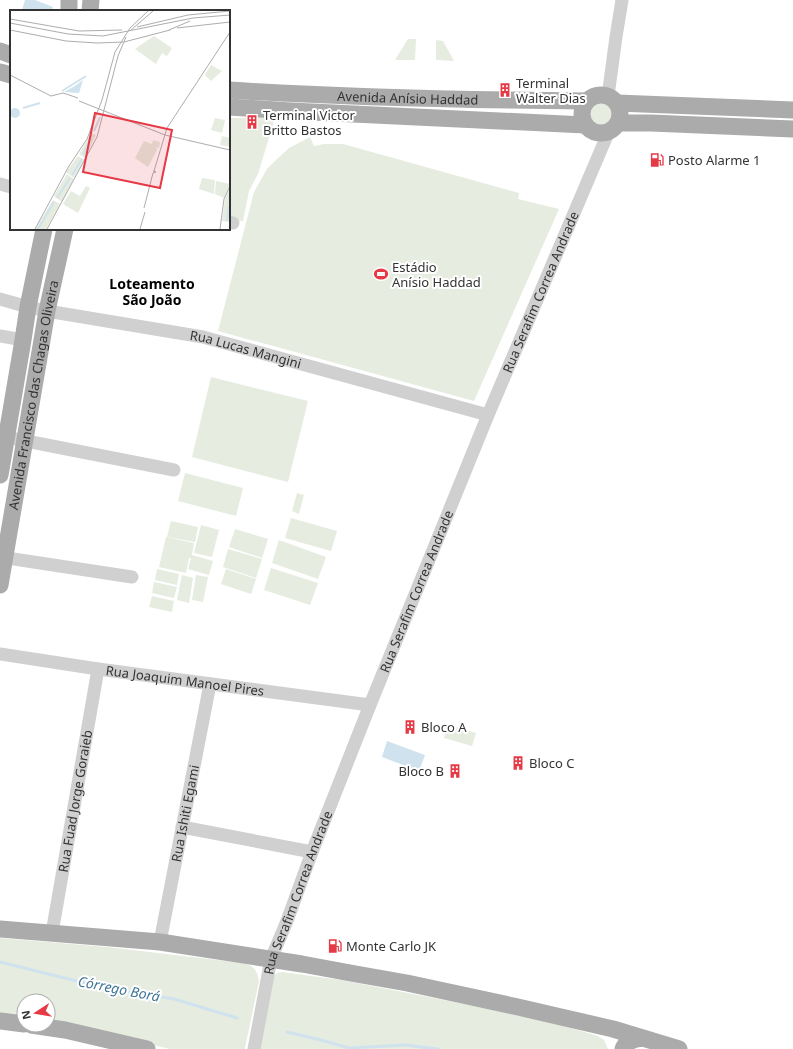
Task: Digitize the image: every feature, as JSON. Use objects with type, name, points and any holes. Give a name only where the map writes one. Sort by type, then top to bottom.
[{"type":"main road","points":[[90,10],[91,0]]},
{"type":"main road","points":[[0,51],[10,55]]},
{"type":"main road","points":[[0,72],[10,75]]},
{"type":"main road","name":"Avenida Anísio Haddad","points":[[230,90],[291,103],[603,131],[651,123],[793,129]]},
{"type":"main road","points":[[613,100],[620,110],[620,116],[603,131],[582,119],[583,106],[586,101],[591,97],[602,94],[613,100],[793,110]]},
{"type":"main road","name":"Avenida Anísio Haddad","points":[[230,107],[291,103],[456,100],[586,101]]},
{"type":"main road","name":"Avenida Francisco das Chagas Oliveira","points":[[0,475],[3,437],[44,230]]},
{"type":"main road","name":"Avenida Francisco das Chagas Oliveira","points":[[0,585],[2,557],[25,440],[47,311],[64,230]]},
{"type":"main road","points":[[0,930],[160,942],[302,964],[407,983],[518,1006],[613,1029],[679,1049]]},
{"type":"main road","points":[[0,1021],[16,1023]]},
{"type":"main road","points":[[56,1029],[147,1049]]},
{"type":"main road","points":[[613,1029],[619,1035],[623,1048],[634,1039],[642,1038]]},
{"type":"street","points":[[613,100],[616,37],[622,0]]},
{"type":"street","name":"Rua Serafim Correa Andrade","points":[[254,1049],[272,959],[312,852],[370,705],[603,131]]},
{"type":"street","points":[[0,184],[10,187]]},
{"type":"street","name":"Rua Lucas Mangini","points":[[0,299],[47,311],[203,337],[488,415]]},
{"type":"street","points":[[0,336],[23,340]]},
{"type":"street","points":[[3,437],[25,440],[174,470]]},
{"type":"street","points":[[2,557],[132,577]]},
{"type":"street","name":"Rua Joaquim Manoel Pires","points":[[0,654],[98,669],[370,705]]},
{"type":"street","name":"Rua Fuad Jorge Goraieb","points":[[52,934],[98,669]]},
{"type":"street","name":"Rua Ishiti Egami","points":[[160,942],[210,684]]},
{"type":"street","points":[[182,827],[312,852]]},
{"type":"shaded area","points":[[408,39],[416,39],[415,60],[395,60]]},
{"type":"shaded area","points":[[436,40],[443,41],[454,61],[436,60]]},
{"type":"shaded area","points":[[601,98],[612,102],[616,113],[612,124],[601,128],[590,124],[586,113],[590,102]]},
{"type":"shaded area","points":[[230,118],[275,118],[258,174],[249,191],[243,221],[230,220]]},
{"type":"shaded area","name":"Estádio Anísio Haddad","points":[[310,137],[314,146],[324,144],[343,144],[519,193],[518,199],[559,209],[474,401],[218,331],[254,192],[267,169],[275,161],[289,148]]},
{"type":"shaded area","points":[[211,377],[308,401],[288,482],[192,457]]},
{"type":"shaded area","points":[[185,473],[243,488],[236,516],[178,501]]},
{"type":"shaded area","points":[[297,493],[304,495],[299,514],[292,511]]},
{"type":"shaded area","points":[[291,518],[337,531],[331,551],[285,538]]},
{"type":"shaded area","points":[[171,521],[198,527],[195,542],[167,537]]},
{"type":"shaded area","points":[[201,525],[219,530],[212,557],[194,553]]},
{"type":"shaded area","points":[[235,529],[268,539],[262,558],[229,547]]},
{"type":"shaded area","points":[[166,537],[194,543],[192,555],[213,561],[209,575],[188,569],[191,558],[189,558],[186,573],[159,567]]},
{"type":"shaded area","points":[[279,540],[326,557],[318,579],[272,563]]},
{"type":"shaded area","points":[[228,549],[262,559],[256,578],[223,567]]},
{"type":"shaded area","points":[[271,568],[318,583],[310,605],[264,590]]},
{"type":"shaded area","points":[[157,569],[179,574],[177,585],[155,580]]},
{"type":"shaded area","points":[[226,569],[256,579],[251,594],[221,584]]},
{"type":"shaded area","points":[[182,575],[193,578],[189,603],[177,600]]},
{"type":"shaded area","points":[[196,575],[208,577],[203,602],[192,600]]},
{"type":"shaded area","points":[[154,582],[177,587],[174,598],[152,593]]},
{"type":"shaded area","points":[[152,596],[174,601],[172,612],[149,607]]},
{"type":"shaded area","points":[[448,725],[476,733],[472,746],[444,738]]},
{"type":"shaded area","points":[[0,938],[107,947],[243,963],[252,967],[256,971],[259,981],[245,1049],[170,1049],[56,1023],[56,993],[16,993],[16,1018],[0,1015]]},
{"type":"shaded area","points":[[282,972],[341,980],[551,1022],[598,1036],[604,1040],[608,1049],[260,1049],[273,977],[277,973]]},
{"type":"water","points":[[25,0],[35,0],[53,7],[52,10],[22,10]]},
{"type":"water","points":[[387,741],[425,755],[419,771],[382,757]]},
{"type":"waterway","name":"Córrego Borá","points":[[0,962],[101,987],[174,999],[237,1018]]},
{"type":"waterway","name":"Córrego Borá","points":[[287,1032],[349,1048],[405,1045],[438,1049]]},
{"type":"place","name":"Terminal Walter Dias","points":[[505,90]]},
{"type":"place","name":"Terminal Victor Britto Bastos","points":[[252,122]]},
{"type":"place","name":"Posto Alarme 1","points":[[657,160]]},
{"type":"place","name":"Estádio Anísio Haddad","points":[[381,274]]},
{"type":"place","name":"Bloco A","points":[[410,727]]},
{"type":"place","name":"Bloco C","points":[[518,763]]},
{"type":"place","name":"Bloco B","points":[[455,771]]},
{"type":"place","name":"Monte Carlo JK","points":[[335,946]]},
{"type":"district","name":"Loteamento São João","points":[[152,292]]}]
